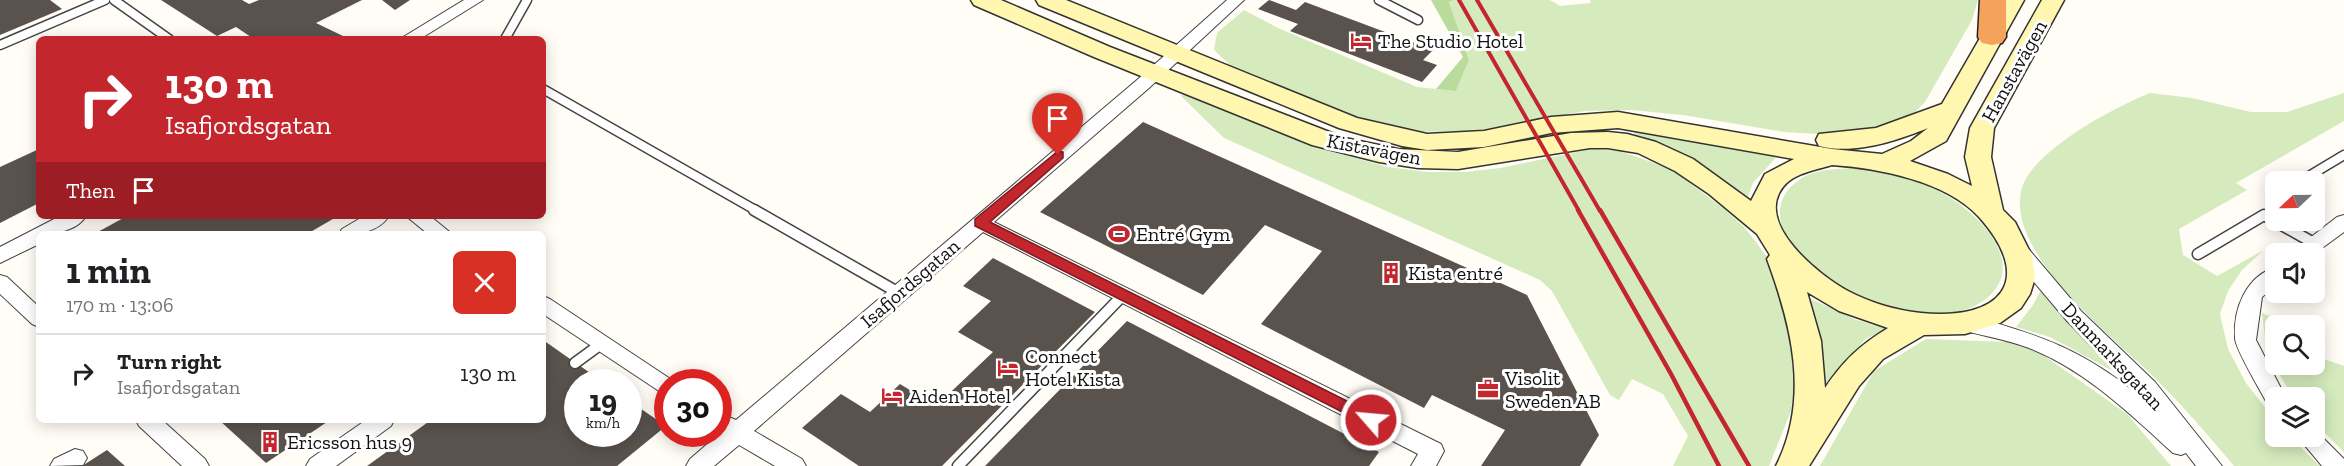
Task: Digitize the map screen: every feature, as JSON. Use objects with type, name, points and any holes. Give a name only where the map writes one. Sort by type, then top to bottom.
[{"type":"highway","points":[[1992,0],[1992,37]]},
{"type":"street","points":[[413,36],[476,0]]},
{"type":"street","name":"Kistavägen","points":[[984,0],[1155,73],[1321,139],[1386,156],[1446,162],[1495,157],[1568,141],[1627,142],[1654,150],[1678,161],[1704,178],[1772,238]]},
{"type":"street","name":"Kistavägen","points":[[1047,0],[1348,123],[1402,138],[1427,142],[1484,139],[1551,125],[1618,120],[1832,158]]},
{"type":"street","name":"Isafjordsgatan","points":[[698,466],[1155,73],[1236,0]]},
{"type":"street","name":"Hanstavägen","points":[[1886,162],[1920,147],[1937,135],[2013,0]]},
{"type":"street","name":"Hanstavägen","points":[[1991,214],[1978,157],[1982,128],[2053,0]]},
{"type":"street","points":[[1618,120],[1675,120],[1774,135],[1856,141],[1916,125],[1952,109]]},
{"type":"street","name":"Hanstavägen","points":[[1772,238],[1792,267],[1836,297],[1881,315],[1919,324],[1966,323],[1988,317],[2004,308],[2016,295],[2021,272],[2015,246],[1991,214],[1943,182],[1886,162],[1832,158],[1794,166],[1770,185],[1764,197],[1762,212],[1772,238],[1799,304],[1805,339],[1810,392],[1797,457]]},
{"type":"street","points":[[48,231],[70,219]]},
{"type":"street","points":[[354,231],[374,219]]},
{"type":"street","points":[[420,219],[438,231]]},
{"type":"street","points":[[2312,243],[2344,222]]},
{"type":"street","points":[[980,223],[1433,451],[1423,466]]},
{"type":"street","points":[[0,256],[36,237]]},
{"type":"street","name":"Danmarksgatan","points":[[2015,246],[2074,316],[2147,388],[2210,466]]},
{"type":"street","points":[[0,282],[36,316]]},
{"type":"street","points":[[2265,283],[2252,294],[2245,340],[2270,387]]},
{"type":"street","points":[[546,307],[654,380]]},
{"type":"street","name":"Danmarksgatan","points":[[1966,323],[2019,336],[2071,358],[2129,399],[2204,466]]},
{"type":"street","name":"Hanstavägen","points":[[1797,457],[1848,378],[1873,351],[1919,324]]},
{"type":"street","points":[[154,423],[197,466]]},
{"type":"street","points":[[318,466],[379,423]]},
{"type":"street","points":[[732,428],[794,466]]},
{"type":"street","points":[[2318,447],[2336,466]]},
{"type":"lane","points":[[0,45],[105,0]]},
{"type":"lane","points":[[114,0],[165,36]]},
{"type":"lane","points":[[507,36],[527,0]]},
{"type":"lane","points":[[1378,0],[1418,20]]},
{"type":"lane","points":[[546,91],[899,293]]},
{"type":"lane","points":[[2317,171],[2344,155]]},
{"type":"lane","points":[[2199,254],[2264,215],[2299,243]]},
{"type":"lane","points":[[958,466],[1124,295]]},
{"type":"lane","points":[[575,363],[601,344]]},
{"type":"green space","points":[[1431,0],[1454,0],[1449,2],[1469,60],[1456,91],[1436,89],[1463,57]]},
{"type":"green space","points":[[1454,0],[1550,0],[1560,6],[1591,3],[1590,0],[1978,0],[1972,20],[1925,102],[1907,120],[1852,136],[1784,132],[1683,115],[1632,110],[1585,111],[1479,131],[1409,132],[1352,115],[1231,66],[1214,50],[1217,33],[1244,10],[1278,28],[1417,87],[1456,91],[1469,60],[1449,2]]},
{"type":"green space","points":[[2150,93],[2192,98],[2251,112],[2287,112],[2344,93],[2344,121],[2236,183],[2247,190],[2179,229],[2183,255],[2217,276],[2264,250],[2242,270],[2228,291],[2220,314],[2228,349],[2246,383],[2265,407],[2265,447],[2300,447],[2320,466],[2234,466],[2155,378],[2066,292],[2045,266],[2029,239],[2021,213],[2022,188],[2029,174],[2058,145],[2117,108]]},
{"type":"green space","points":[[1180,95],[1194,96],[1308,145],[1388,167],[1427,172],[1465,172],[1500,168],[1592,149],[1620,151],[1671,169],[1723,208],[1745,228],[1768,258],[1782,286],[1797,367],[1791,411],[1769,466],[1673,466],[1688,436],[1663,394],[1632,379],[1619,400],[1610,395],[1552,291],[1540,280],[1224,138]]},
{"type":"green space","points":[[1634,129],[1778,155],[1753,183],[1747,199],[1635,137]]},
{"type":"green space","points":[[1856,168],[1896,175],[1922,184],[1946,195],[1970,213],[1991,236],[1999,249],[2002,276],[1996,289],[1979,304],[1968,309],[1951,313],[1926,312],[1898,309],[1871,302],[1845,291],[1819,275],[1795,250],[1786,236],[1781,221],[1780,207],[1786,193],[1805,176],[1826,170]]},
{"type":"green space","points":[[2041,290],[2116,366],[2111,370],[2050,337],[2016,327]]},
{"type":"green space","points":[[1807,297],[1854,319],[1886,329],[1864,340],[1827,389],[1818,328]]},
{"type":"green space","points":[[2262,313],[2267,315],[2265,338]]},
{"type":"green space","points":[[1926,339],[2007,342],[2039,352],[2127,414],[2171,466],[1820,466],[1874,371]]},
{"type":"green space","points":[[2325,359],[2344,366],[2344,452],[2325,433],[2325,387],[2287,387],[2280,375],[2325,375]]},
{"type":"building","points":[[0,0],[50,0],[62,9],[0,35]]},
{"type":"building","points":[[161,0],[242,0],[249,4],[259,0],[362,0],[316,23],[343,36],[250,36],[236,27],[217,36]]},
{"type":"building","points":[[382,0],[410,0],[395,10]]},
{"type":"building","name":"The Studio Hotel","points":[[1269,0],[1296,10],[1305,2],[1433,50],[1423,60],[1437,65],[1422,82],[1290,31],[1298,24],[1258,9]]},
{"type":"building","name":"Kista entré","points":[[1143,122],[1527,295],[1599,435],[1580,466],[1481,466],[1505,430],[1432,395],[1424,408],[1261,324],[1322,251],[1265,225],[1203,295],[1040,212]]},
{"type":"building","points":[[36,150],[36,205],[0,223],[0,167]]},
{"type":"building","points":[[122,219],[333,219],[312,231],[100,231]]},
{"type":"building","name":"Connect Hotel Kista","points":[[993,258],[1095,312],[942,466],[859,466],[802,428],[841,394],[870,412],[900,384],[936,406],[993,352],[958,332],[991,301],[963,286]]},
{"type":"building","points":[[1127,321],[1379,452],[1369,466],[985,466]]},
{"type":"building","points":[[546,342],[584,369],[564,369],[564,447],[640,447],[617,466],[367,466],[427,423],[546,423]]},
{"type":"building","points":[[642,410],[654,418],[654,436],[642,446]]},
{"type":"building","name":"Ericsson hus 9","points":[[222,423],[326,423],[266,463]]},
{"type":"building","points":[[107,450],[125,466],[82,466]]},
{"type":"railway","points":[[1459,0],[1579,211]]},
{"type":"railway","points":[[1477,0],[1600,211]]},
{"type":"railway","points":[[1578,210],[1671,374],[1719,466]]},
{"type":"railway","points":[[1600,210],[1749,466]]},
{"type":"place","name":"The Studio Hotel","points":[[1361,41]]},
{"type":"place","name":"Entré Gym","points":[[1119,234]]},
{"type":"place","name":"Kista entré","points":[[1391,273]]},
{"type":"place","name":"Connect Hotel Kista","points":[[1008,368]]},
{"type":"place","name":"Visolit Sweden AB","points":[[1488,389]]},
{"type":"place","name":"Aiden Hotel","points":[[892,396]]},
{"type":"place","name":"Ericsson hus 9","points":[[270,442]]},
{"type":"route","points":[[1058,155],[980,223],[1371,420]]}]
